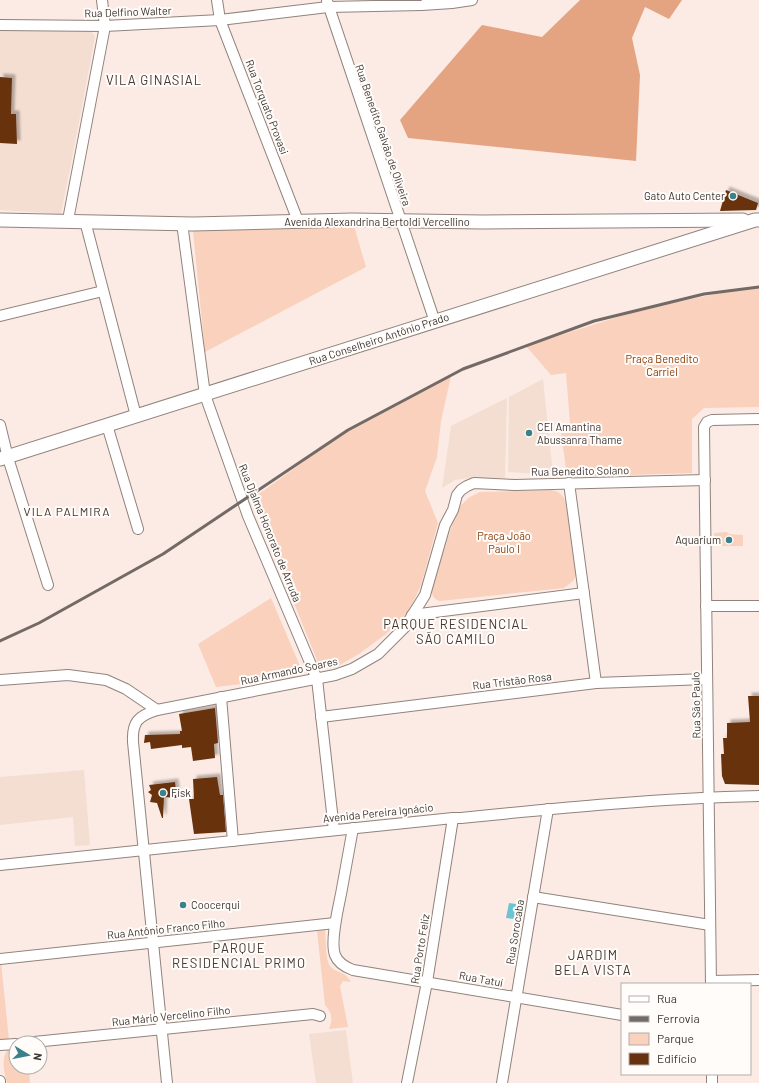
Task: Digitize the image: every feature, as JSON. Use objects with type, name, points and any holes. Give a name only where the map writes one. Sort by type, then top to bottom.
[{"type":"main road","name":"Avenida Alexandrina Bertoldi Vercellino","points":[[0,220],[182,223],[399,220],[482,222],[757,220]]},
{"type":"main road","points":[[689,220],[695,228],[696,239]]},
{"type":"main road","name":"Rua Conselheiro Antônio Prado","points":[[4,458],[757,220]]},
{"type":"street","points":[[68,220],[105,26],[102,0]]},
{"type":"street","name":"Rua Torquato Provasi","points":[[217,0],[220,20],[298,221]]},
{"type":"street","name":"Rua Delfino Walter","points":[[0,25],[105,26],[220,20],[327,3],[452,3],[472,0]]},
{"type":"street","name":"Rua Benedito Galvão de Oliveira","points":[[327,3],[434,322]]},
{"type":"street","points":[[85,221],[136,416]]},
{"type":"street","name":"Rua Djalma Honorato de Arruda","points":[[182,223],[205,395],[248,516],[317,679],[334,830]]},
{"type":"street","points":[[0,316],[103,291]]},
{"type":"street","name":"Rua São Paulo","points":[[711,982],[704,426],[707,422],[712,420],[759,420]]},
{"type":"street","points":[[0,425],[4,458],[48,585]]},
{"type":"street","points":[[107,425],[138,529]]},
{"type":"street","name":"Rua Benedito Solano","points":[[459,492],[474,484],[504,485],[705,480]]},
{"type":"street","points":[[569,483],[596,683]]},
{"type":"street","name":"Rua Armando Soares","points":[[144,850],[133,734],[134,726],[141,718],[147,713],[157,710],[335,675],[352,669],[378,654],[405,627],[425,595],[445,525],[453,510],[459,492]]},
{"type":"street","points":[[412,615],[584,593]]},
{"type":"street","points":[[706,606],[759,606]]},
{"type":"street","points":[[0,680],[68,675],[106,680],[126,689],[157,710]]},
{"type":"street","name":"Rua Tristão Rosa","points":[[321,717],[596,683],[707,679]]},
{"type":"street","points":[[221,698],[233,841]]},
{"type":"street","name":"Avenida Pereira Ignácio","points":[[0,865],[548,809],[709,797],[759,796]]},
{"type":"street","name":"Rua Sorocaba","points":[[502,1083],[548,809]]},
{"type":"street","name":"Rua Porto Feliz","points":[[407,1083],[427,982],[453,818]]},
{"type":"street","points":[[336,923],[352,828]]},
{"type":"street","points":[[144,850],[167,1083]]},
{"type":"street","points":[[533,897],[710,925]]},
{"type":"street","name":"Rua Tatuí","points":[[336,923],[333,948],[342,965],[353,970],[621,1015]]},
{"type":"street","name":"Rua Antônio Franco Filho","points":[[0,959],[336,923]]},
{"type":"street","points":[[711,982],[759,980]]},
{"type":"street","name":"Rua Mário Vercelino Filho","points":[[48,1041],[313,1014],[320,1016]]},
{"type":"shaded area","points":[[580,0],[682,0],[669,19],[645,7],[632,38],[640,75],[636,161],[408,138],[400,120],[482,25],[542,37]]},
{"type":"shaded area","points":[[0,31],[91,31],[95,37],[61,214],[0,210]]},
{"type":"shaded area","name":"CEI Amantina Abussanra Thame","points":[[543,379],[553,475],[508,472],[509,397]]},
{"type":"shaded area","points":[[507,398],[505,478],[469,478],[455,480],[442,488],[451,426]]},
{"type":"shaded area","points":[[84,770],[90,845],[75,846],[73,817],[0,825],[0,777]]},
{"type":"shaded area","points":[[346,1030],[353,1083],[316,1083],[309,1034]]},
{"type":"green space","points":[[354,226],[366,267],[205,352],[193,231]]},
{"type":"green space","name":"Praça Benedito Carriel","points":[[759,287],[759,407],[704,408],[692,419],[692,473],[567,477],[560,424],[570,423],[566,373],[551,375],[526,346],[640,310],[734,290]]},
{"type":"green space","points":[[451,376],[441,421],[437,457],[425,491],[438,523],[421,585],[408,612],[386,634],[359,654],[338,666],[321,670],[252,499],[346,431]]},
{"type":"green space","name":"Praça João Paulo I","points":[[550,490],[561,494],[566,504],[576,576],[573,581],[564,588],[440,601],[435,598],[432,593],[432,588],[455,516],[461,505],[470,497],[480,492]]},
{"type":"green space","name":"Aquarium","points":[[727,532],[728,534],[743,535],[743,546],[714,546],[714,533]]},
{"type":"green space","points":[[271,598],[300,666],[298,674],[293,678],[216,687],[198,644]]},
{"type":"green space","points":[[325,930],[329,964],[331,967],[346,976],[351,982],[343,981],[340,986],[348,1027],[329,1029],[331,1016],[325,1005],[317,931]]},
{"type":"green space","points":[[1,962],[8,1035],[8,1040],[0,1041]]},
{"type":"green space","points":[[8,1050],[8,1075],[30,1075],[30,1083],[7,1083],[4,1059]]},
{"type":"water","points":[[509,903],[516,904],[514,919],[506,918]]},
{"type":"building","points":[[0,77],[12,78],[11,114],[16,114],[17,144],[0,143]]},
{"type":"building","name":"Gato Auto Center","points":[[726,190],[758,203],[756,210],[720,211]]},
{"type":"building","points":[[748,696],[759,696],[759,785],[725,784],[722,776],[721,754],[724,754],[723,738],[727,738],[727,723],[750,722]]},
{"type":"building","points":[[215,708],[218,743],[214,744],[215,758],[193,761],[191,747],[182,748],[182,745],[151,749],[150,742],[144,743],[145,735],[180,734],[180,731],[182,731],[179,714]]},
{"type":"building","points":[[217,777],[220,795],[223,795],[226,832],[194,834],[189,799],[194,799],[193,779]]},
{"type":"building","name":"Fisk","points":[[175,782],[177,798],[164,797],[162,818],[157,803],[150,802],[152,795],[148,792],[151,790],[149,785]]},
{"type":"railway","points":[[0,641],[39,623],[163,554],[348,430],[463,369],[594,321],[704,294],[759,287]]},
{"type":"place","name":"Gato Auto Center","points":[[733,196]]},
{"type":"place","name":"CEI Amantina Abussanra Thame","points":[[529,433]]},
{"type":"place","name":"Aquarium","points":[[729,540]]},
{"type":"place","name":"Fisk","points":[[163,793]]},
{"type":"place","name":"Coocerqui","points":[[183,905]]},
{"type":"district","name":"VILA GINASIAL","points":[[154,80]]},
{"type":"district","name":"VILA PALMIRA","points":[[67,512]]},
{"type":"district","name":"PARQUE RESIDENCIAL SÃO CAMILO","points":[[456,632]]},
{"type":"district","name":"PARQUE RESIDENCIAL PRIMO","points":[[239,956]]},
{"type":"district","name":"JARDIM BELA VISTA","points":[[593,962]]}]
